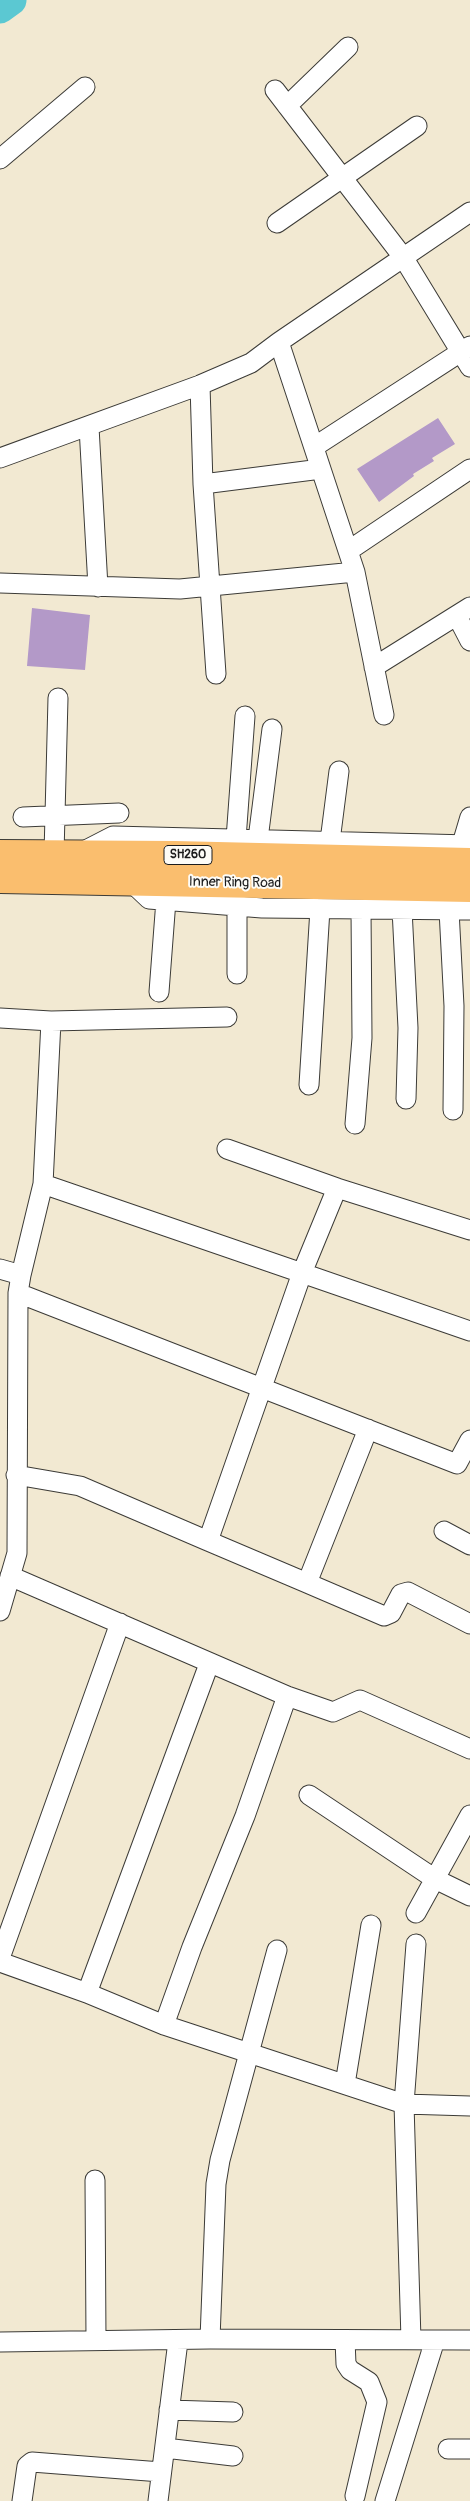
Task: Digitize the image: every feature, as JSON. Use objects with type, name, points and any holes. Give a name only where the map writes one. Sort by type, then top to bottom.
[{"type":"highway","name":"Inner Ring Road","points":[[0,879],[130,881],[376,873],[467,850]]},
{"type":"highway","name":"Inner Ring Road","points":[[0,854],[66,855],[376,873],[470,888]]},
{"type":"street","points":[[287,106],[348,47]]},
{"type":"street","points":[[0,159],[85,87]]},
{"type":"street","points":[[275,90],[403,257],[467,355],[314,447]]},
{"type":"street","points":[[277,223],[417,126]]},
{"type":"street","points":[[0,458],[200,385],[251,363],[278,342],[470,212]]},
{"type":"street","points":[[278,342],[355,572],[384,715]]},
{"type":"street","points":[[200,385],[203,484],[216,674]]},
{"type":"street","points":[[88,427],[98,586]]},
{"type":"street","points":[[203,484],[321,469]]},
{"type":"street","points":[[348,551],[470,469]]},
{"type":"street","points":[[0,583],[180,589],[355,572]]},
{"type":"street","points":[[374,667],[463,611],[470,641]]},
{"type":"street","points":[[58,698],[55,816],[66,855],[113,836],[330,841],[467,850],[470,817]]},
{"type":"street","points":[[236,839],[245,716]]},
{"type":"street","points":[[258,840],[272,729]]},
{"type":"street","points":[[330,841],[339,771]]},
{"type":"street","points":[[23,817],[119,813]]},
{"type":"street","points":[[130,881],[149,899],[237,906],[320,909],[470,910]]},
{"type":"street","points":[[159,992],[166,900]]},
{"type":"street","points":[[237,906],[237,974]]},
{"type":"street","points":[[310,1085],[320,909]]},
{"type":"street","points":[[355,1124],[362,1038],[361,909]]},
{"type":"street","points":[[402,909],[408,1028],[406,1098]]},
{"type":"street","points":[[449,910],[454,1006],[453,1110]]},
{"type":"street","points":[[0,1018],[52,1021],[227,1017]]},
{"type":"street","points":[[0,1611],[17,1553],[16,1475],[19,1284],[43,1184],[52,1021]]},
{"type":"street","points":[[227,1149],[337,1188],[470,1230]]},
{"type":"street","points":[[43,1184],[470,1331]]},
{"type":"street","points":[[208,1541],[302,1273],[337,1188]]},
{"type":"street","points":[[0,1269],[19,1284],[262,1387],[457,1464],[470,1440]]},
{"type":"street","points":[[307,1583],[368,1429]]},
{"type":"street","points":[[16,1475],[80,1486],[384,1616],[391,1613],[401,1594],[408,1592],[470,1624]]},
{"type":"street","points":[[444,1531],[470,1545]]},
{"type":"street","points":[[10,1576],[120,1623],[209,1664],[287,1696],[333,1712],[360,1700],[470,1748]]},
{"type":"street","points":[[0,1958],[120,1623]]},
{"type":"street","points":[[87,1993],[209,1664]]},
{"type":"street","points":[[164,2025],[192,1947],[245,1816],[287,1696]]},
{"type":"street","points":[[309,1796],[435,1878],[470,1896]]},
{"type":"street","points":[[416,1913],[470,1815]]},
{"type":"street","points":[[345,2084],[371,1925]]},
{"type":"street","points":[[411,2340],[404,2104],[416,1944]]},
{"type":"street","points":[[210,2339],[216,2184],[220,2160],[277,1950]]},
{"type":"street","points":[[0,1962],[87,1993],[164,2025],[249,2051],[404,2104],[470,2106]]},
{"type":"street","points":[[95,2180],[96,2340]]},
{"type":"street","points":[[0,2342],[178,2341],[210,2339],[470,2340]]},
{"type":"street","points":[[345,2340],[346,2364],[350,2370],[370,2382],[377,2402],[356,2496]]},
{"type":"street","points":[[385,2501],[435,2340]]},
{"type":"street","points":[[158,2501],[178,2341]]},
{"type":"street","points":[[169,2410],[233,2412]]},
{"type":"street","points":[[164,2448],[233,2456]]},
{"type":"street","points":[[448,2449],[470,2449]]},
{"type":"street","points":[[22,2501],[27,2466],[32,2462],[161,2472]]},
{"type":"building","points":[[438,418],[455,444],[432,458],[434,461],[413,474],[414,476],[379,502],[357,469]]},
{"type":"building","points":[[32,608],[90,615],[85,670],[27,666]]},
{"type":"waterway","points":[[0,8],[11,0]]}]
